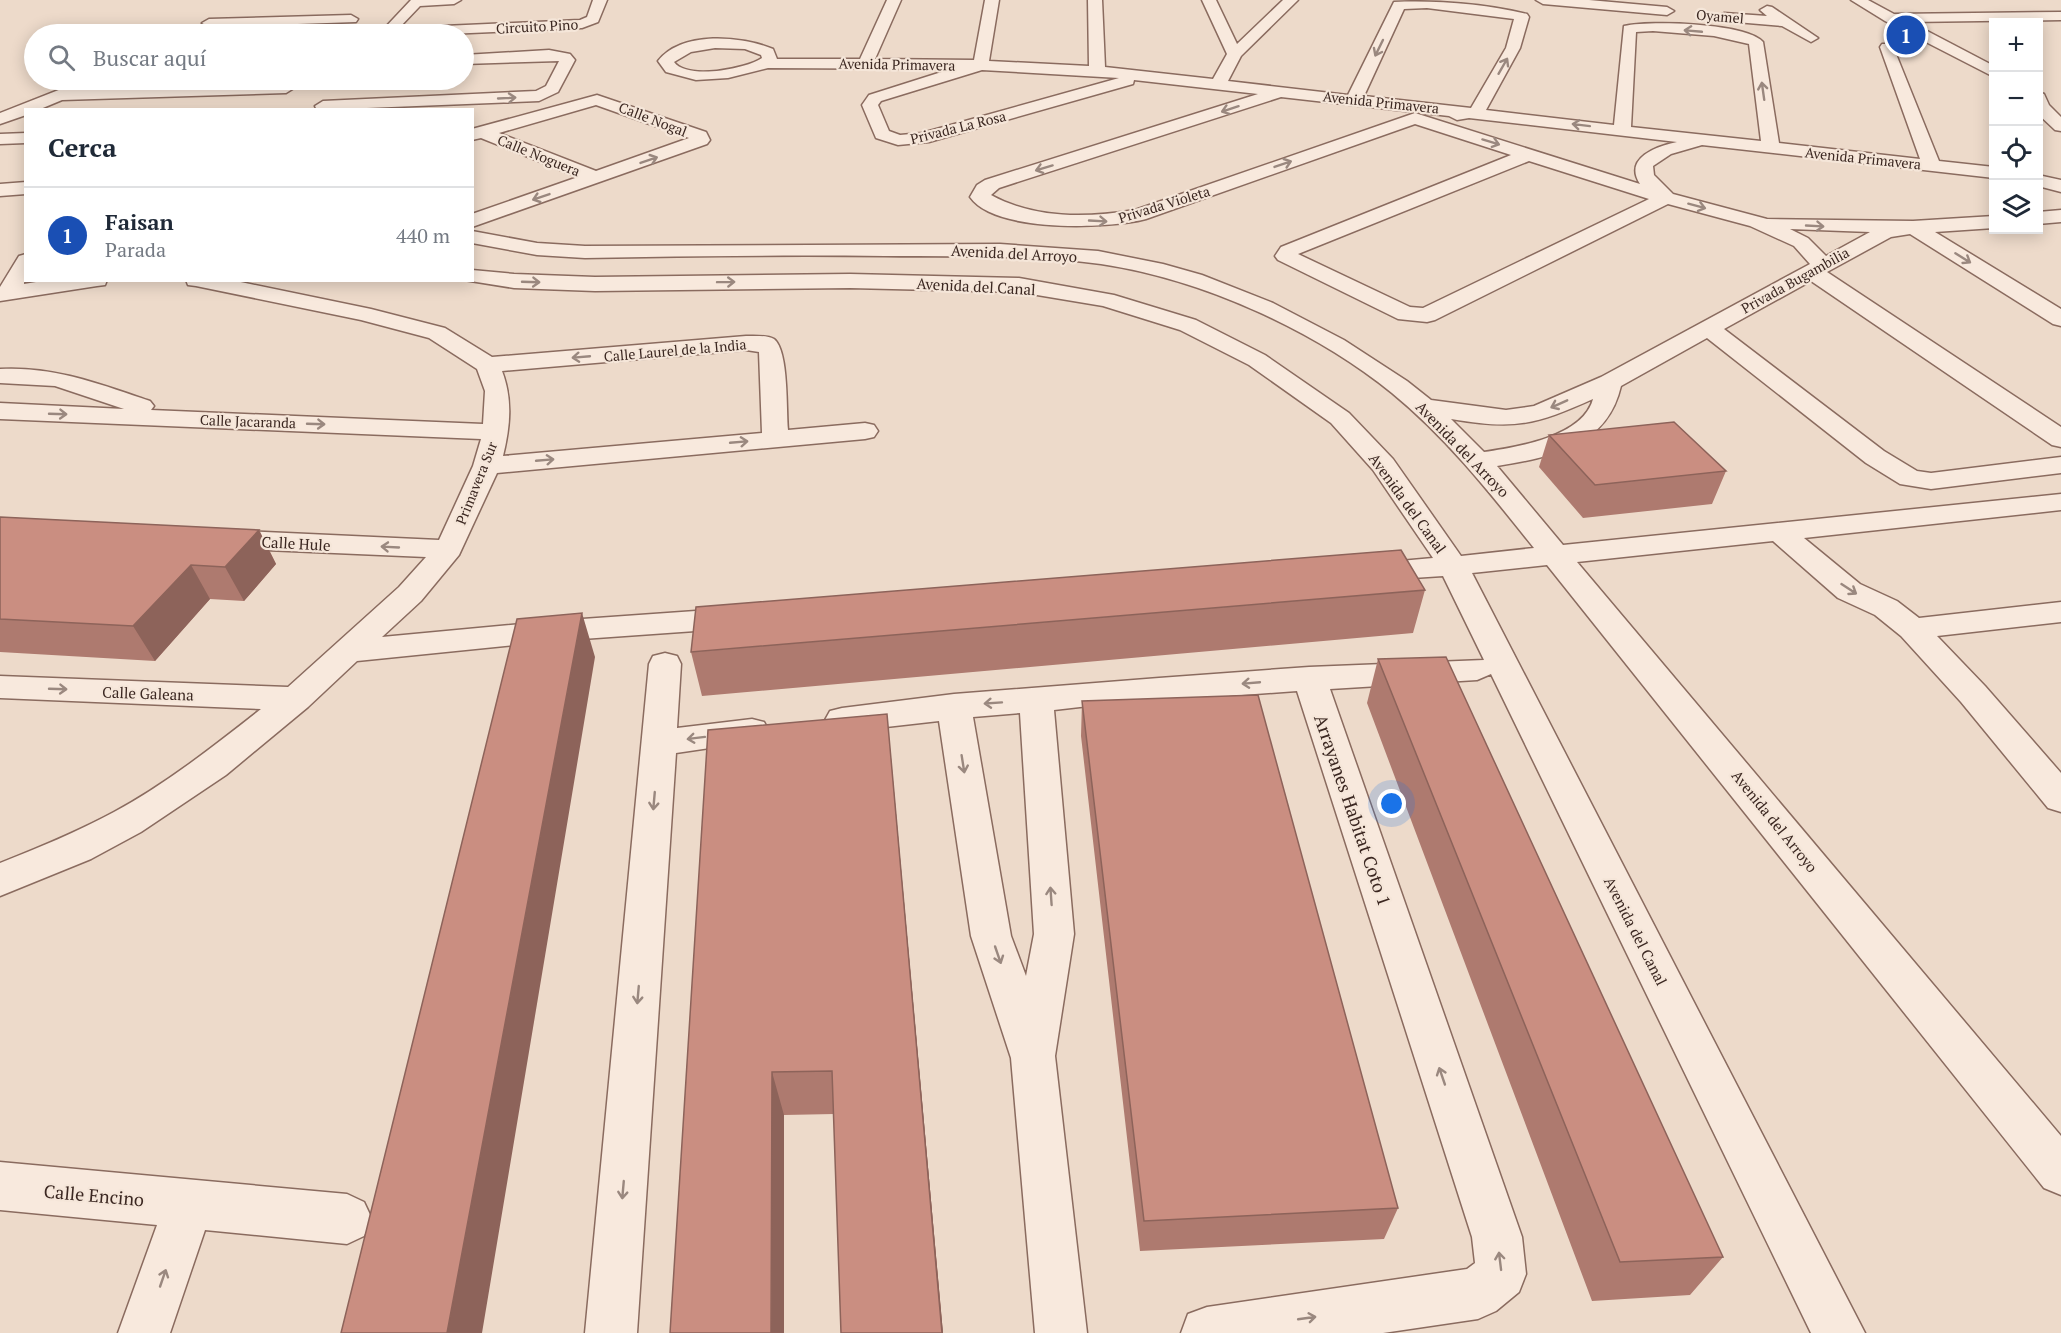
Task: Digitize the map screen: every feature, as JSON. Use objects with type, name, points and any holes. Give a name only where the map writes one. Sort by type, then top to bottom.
[{"type":"street","points":[[396,24],[417,1],[454,0]]},
{"type":"street","name":"Circuito Pino","points":[[474,30],[582,24],[593,19],[600,0]]},
{"type":"street","points":[[866,63],[894,0]]},
{"type":"street","points":[[981,65],[992,0]]},
{"type":"street","points":[[1095,0],[1097,71]]},
{"type":"street","points":[[1209,0],[1235,54]]},
{"type":"street","points":[[1219,83],[1235,54],[1291,0]]},
{"type":"street","name":"Oyamel","points":[[1543,0],[1681,13]]},
{"type":"street","name":"Oyamel","points":[[1750,0],[1785,22]]},
{"type":"street","points":[[1858,0],[1989,69]]},
{"type":"street","points":[[2013,0],[2057,18]]},
{"type":"street","points":[[1354,100],[1399,5],[1408,3],[1502,12],[1522,17],[1513,48],[1477,112],[1459,114],[1449,119],[1449,126],[1460,133]]},
{"type":"street","points":[[207,24],[236,6]]},
{"type":"street","points":[[231,24],[354,15],[345,24]]},
{"type":"street","name":"Oyamel","points":[[1704,15],[1785,22]]},
{"type":"street","points":[[1890,18],[2057,18]]},
{"type":"street","points":[[1785,22],[1811,38]]},
{"type":"street","points":[[1622,130],[1629,29],[1634,27],[1751,37],[1756,42],[1771,148]]},
{"type":"street","name":"Avenida Primavera","points":[[766,63],[770,59],[768,52],[754,46],[732,44],[683,50],[666,61],[670,68],[698,75],[737,73],[766,63],[981,65],[1097,71],[1219,83],[1376,103],[1477,112],[1721,143],[1989,172]]},
{"type":"street","points":[[1887,46],[1932,166]]},
{"type":"street","points":[[322,108],[539,96],[552,89],[567,60],[559,55],[474,59]]},
{"type":"street","name":"Privada La Rosa","points":[[981,65],[875,99],[870,105],[882,135],[898,140],[923,138],[1145,76]]},
{"type":"street","points":[[28,108],[73,90]]},
{"type":"street","points":[[60,95],[165,90]]},
{"type":"street","points":[[274,102],[285,90]]},
{"type":"street","points":[[322,108],[338,90]]},
{"type":"street","name":"Privada Violeta","points":[[1286,91],[992,184],[984,189],[980,196],[992,204],[1026,214],[1049,218],[1109,221],[1139,215],[1415,118]]},
{"type":"street","points":[[2043,98],[2061,106]]},
{"type":"street","name":"Calle Nogal","points":[[474,220],[701,140],[700,136],[597,100],[477,134]]},
{"type":"street","points":[[1376,103],[1460,133],[1666,198],[1757,222],[1800,242],[1816,268],[2061,439]]},
{"type":"street","points":[[0,119],[24,109]]},
{"type":"street","points":[[2043,109],[2061,126]]},
{"type":"street","name":"Calle Noguera","points":[[477,134],[597,178]]},
{"type":"street","points":[[0,139],[24,138]]},
{"type":"street","points":[[1666,198],[1644,177],[1644,164],[1649,159],[1676,147],[1721,143]]},
{"type":"street","points":[[1530,154],[1288,251],[1285,256],[1406,314],[1420,316],[1666,198]]},
{"type":"street","points":[[2043,181],[2061,186]]},
{"type":"street","points":[[0,190],[24,189]]},
{"type":"street","points":[[1757,222],[1831,227],[1913,227],[2061,318]]},
{"type":"street","name":"Privada Bugambilia","points":[[1423,406],[1485,417],[1524,416],[1540,413],[1610,382],[1885,232],[1913,227],[1989,222]]},
{"type":"street","name":"Avenida del Arroyo","points":[[474,237],[537,249],[585,252],[977,250],[1049,254],[1125,262],[1200,282],[1269,311],[1336,346],[1423,406],[1478,461],[2061,1172]]},
{"type":"street","points":[[4,293],[24,263]]},
{"type":"street","name":"Avenida del Canal","points":[[474,276],[514,281],[595,284],[850,280],[1019,285],[1106,300],[1188,325],[1257,360],[1340,418],[1383,465],[1453,566],[1839,1333]]},
{"type":"street","points":[[4,293],[83,282]]},
{"type":"street","points":[[206,282],[363,314],[437,333],[488,365]]},
{"type":"street","points":[[1708,328],[1875,457],[1910,478],[1931,481],[2061,465]]},
{"type":"street","name":"Calle Laurel de la India","points":[[488,365],[746,343],[765,344],[771,352],[775,438]]},
{"type":"street","name":"Primavera Sur","points":[[0,880],[77,848],[164,800],[213,766],[296,699],[410,594],[449,549],[487,466],[496,432],[497,392],[488,365]]},
{"type":"street","points":[[0,376],[25,374],[51,376],[177,418]]},
{"type":"street","points":[[1478,461],[1538,450],[1579,432],[1603,409],[1609,396],[1610,382]]},
{"type":"street","name":"Calle Jacaranda","points":[[0,411],[496,432]]},
{"type":"street","points":[[487,466],[865,431]]},
{"type":"street","points":[[1335,574],[1453,566],[2061,502]]},
{"type":"street","points":[[1811,530],[1878,586],[1886,608]]},
{"type":"street","points":[[1780,532],[1850,591],[1886,608],[1912,629],[2061,798]]},
{"type":"street","name":"Calle Hule","points":[[189,538],[449,549]]},
{"type":"street","points":[[1912,629],[2061,612]]},
{"type":"street","points":[[350,651],[554,631],[767,616]]},
{"type":"street","points":[[611,1333],[665,664]]},
{"type":"street","points":[[659,742],[954,706],[1309,678],[1477,669]]},
{"type":"street","name":"Arrayanes Habitat Coto 1","points":[[1207,1333],[1478,1293],[1501,1274],[1497,1237],[1309,678]]},
{"type":"street","name":"Calle Galeana","points":[[0,687],[296,699]]},
{"type":"street","points":[[1033,1058],[1054,934],[1036,700]]},
{"type":"street","points":[[954,706],[991,936],[1033,1058],[1060,1333]]},
{"type":"street","name":"Calle Encino","points":[[0,1186],[347,1219]]},
{"type":"street","points":[[144,1333],[189,1204]]},
{"type":"building","points":[[1674,422],[1726,471],[1595,485],[1549,435]]},
{"type":"building","points":[[0,517],[259,530],[225,567],[191,565],[133,626],[0,619]]},
{"type":"building","points":[[1401,550],[1425,590],[691,652],[696,607]]},
{"type":"building","points":[[582,613],[447,1333],[341,1333],[517,619]]},
{"type":"building","points":[[1446,657],[1723,1257],[1620,1262],[1378,659]]},
{"type":"building","points":[[1258,695],[1398,1208],[1144,1221],[1082,701]]},
{"type":"building","points":[[887,714],[942,1333],[841,1333],[832,1071],[772,1072],[771,1333],[670,1333],[708,730]]},
{"type":"place","name":"Faisan","points":[[1906,35]]}]
